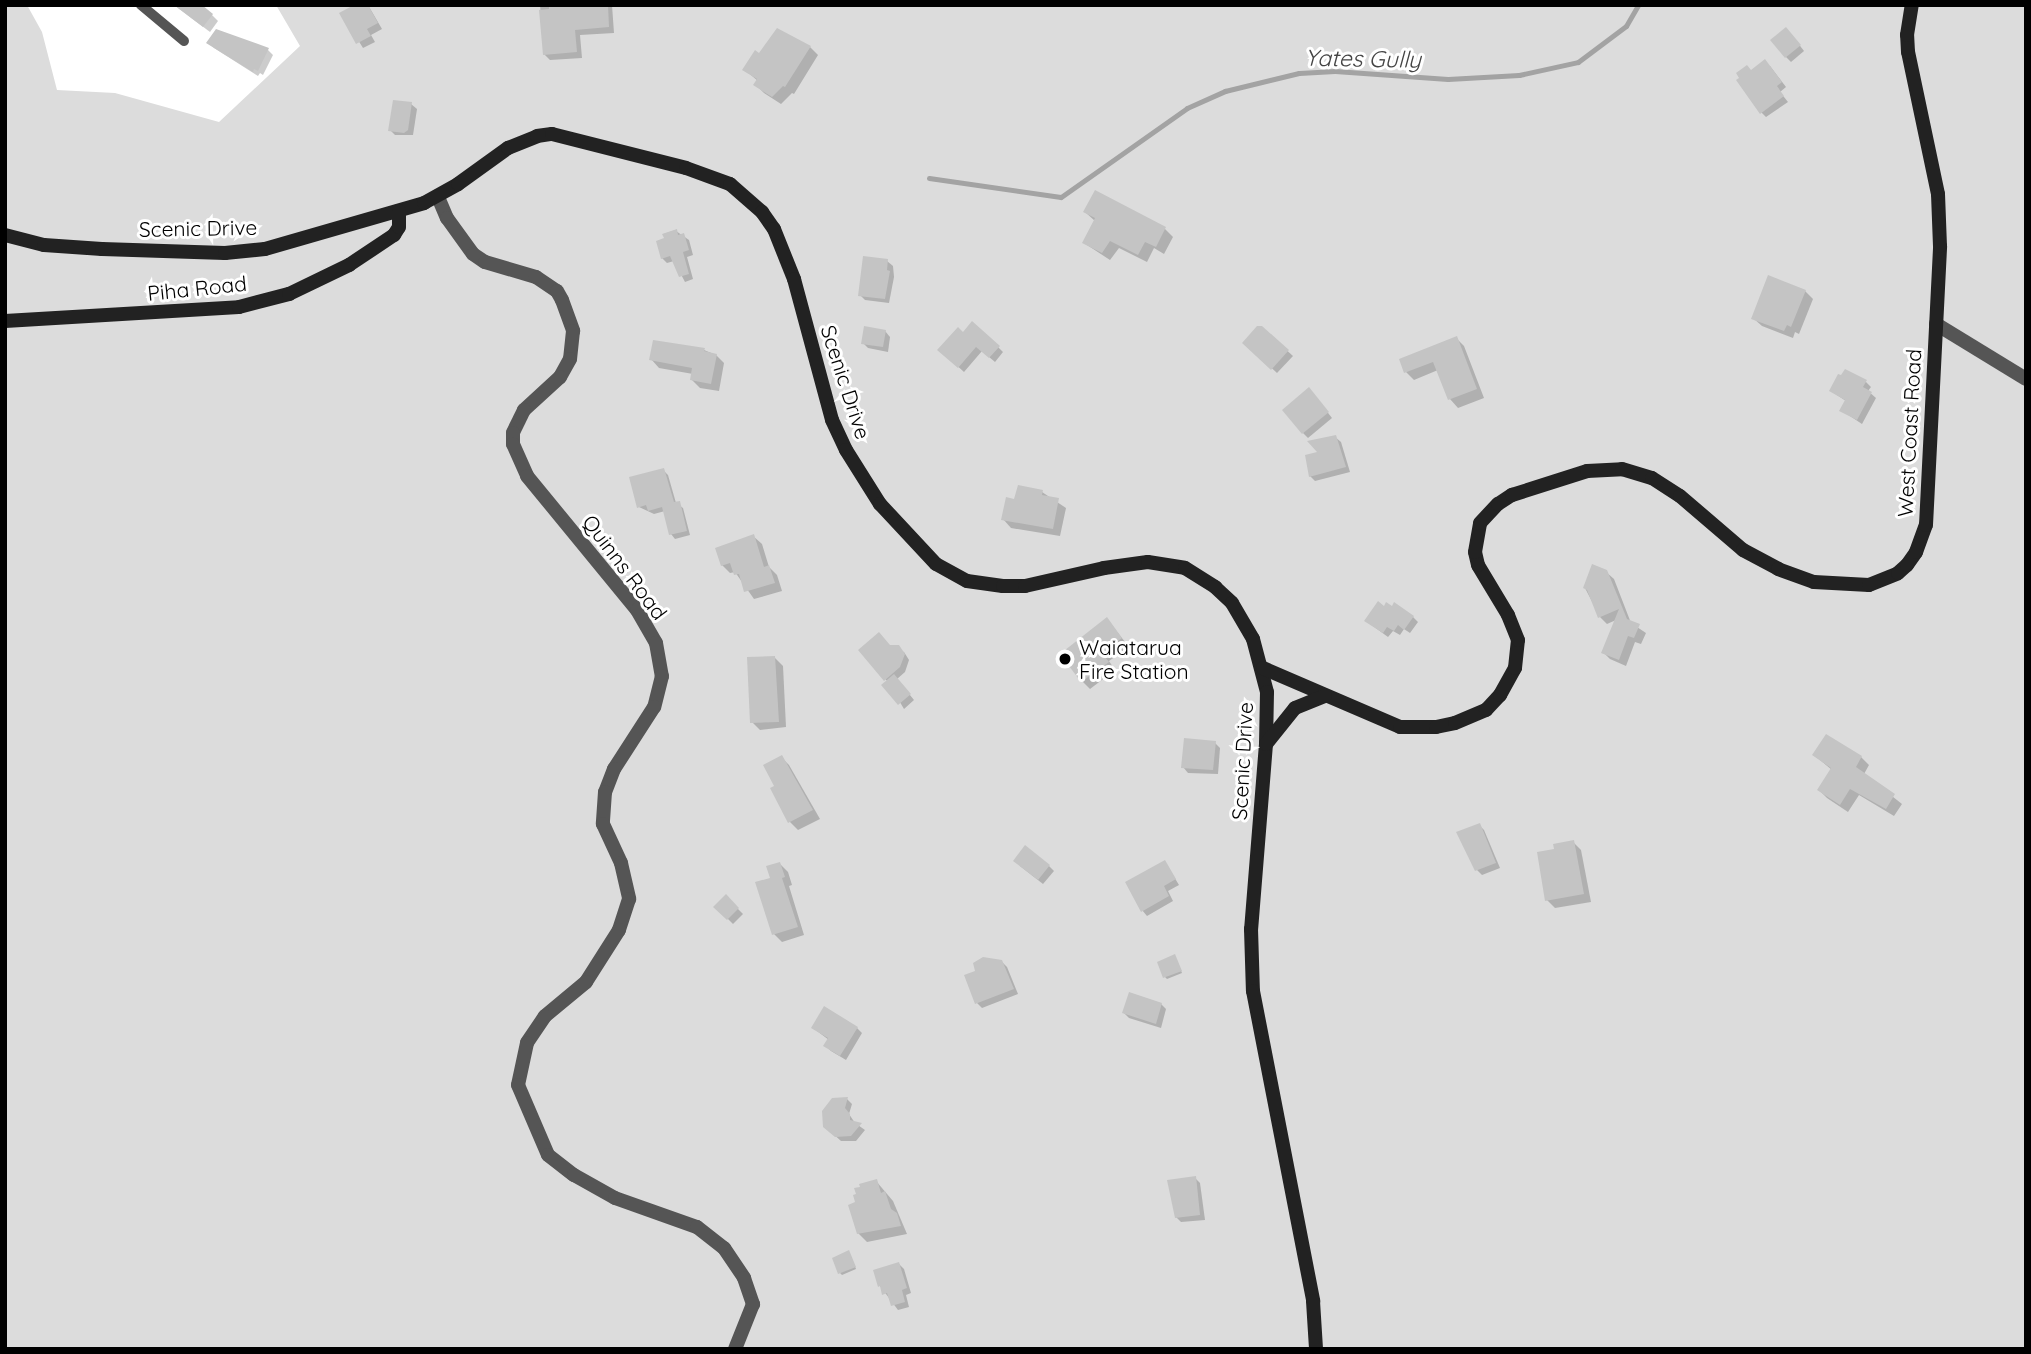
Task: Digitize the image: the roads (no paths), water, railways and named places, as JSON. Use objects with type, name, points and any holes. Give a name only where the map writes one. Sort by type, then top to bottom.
[{"type":"main road","name":"West Coast Road","points":[[1263,668],[1400,727],[1419,729],[1455,723],[1486,709],[1500,695],[1515,668],[1518,640],[1508,615],[1478,565],[1475,552],[1480,523],[1498,504],[1512,495],[1587,471],[1622,469],[1652,478],[1680,496],[1728,540],[1798,577],[1850,586],[1869,585],[1898,573],[1916,552],[1926,525],[1940,246],[1938,194],[1908,52],[1907,35],[1912,5]]},
{"type":"main road","name":"Scenic Drive","points":[[5,235],[64,247],[225,253],[297,241],[438,197],[508,148],[537,136],[552,134],[686,168],[730,184],[762,212],[785,253],[832,420],[846,450],[880,504],[918,548],[952,575],[986,585],[1025,586],[1104,568],[1148,562],[1185,568],[1201,576],[1232,603],[1253,639],[1263,668],[1267,704],[1266,744],[1251,929],[1253,991],[1312,1301],[1316,1349]]},
{"type":"main road","name":"Piha Road","points":[[5,321],[175,314],[239,307],[277,297],[316,282],[378,247],[397,231],[399,211]]},
{"type":"main road","points":[[1266,744],[1295,708],[1325,696]]},
{"type":"street","name":"Quinns Road","points":[[438,197],[447,218],[473,254],[485,262],[536,276],[557,291],[562,300],[573,331],[570,359],[560,377],[524,410],[513,433],[513,444],[527,476],[637,610],[656,643],[662,676],[654,708],[614,769],[605,792],[603,824],[621,863],[629,899],[619,930],[586,982],[545,1016],[527,1043],[518,1085],[548,1155],[575,1175],[615,1198],[697,1227],[724,1248],[744,1278],[753,1304],[735,1349]]},
{"type":"street","points":[[1936,324],[2026,379]]},
{"type":"lane","points":[[141,5],[184,41]]},
{"type":"waterway","name":"Yates Gully","points":[[929,178],[1061,197],[1187,108],[1225,91],[1299,73],[1335,71],[1448,79],[1519,75],[1578,62],[1626,26],[1638,5]]},
{"type":"place","name":"Waiatarua Fire Station","points":[[1065,659]]}]
